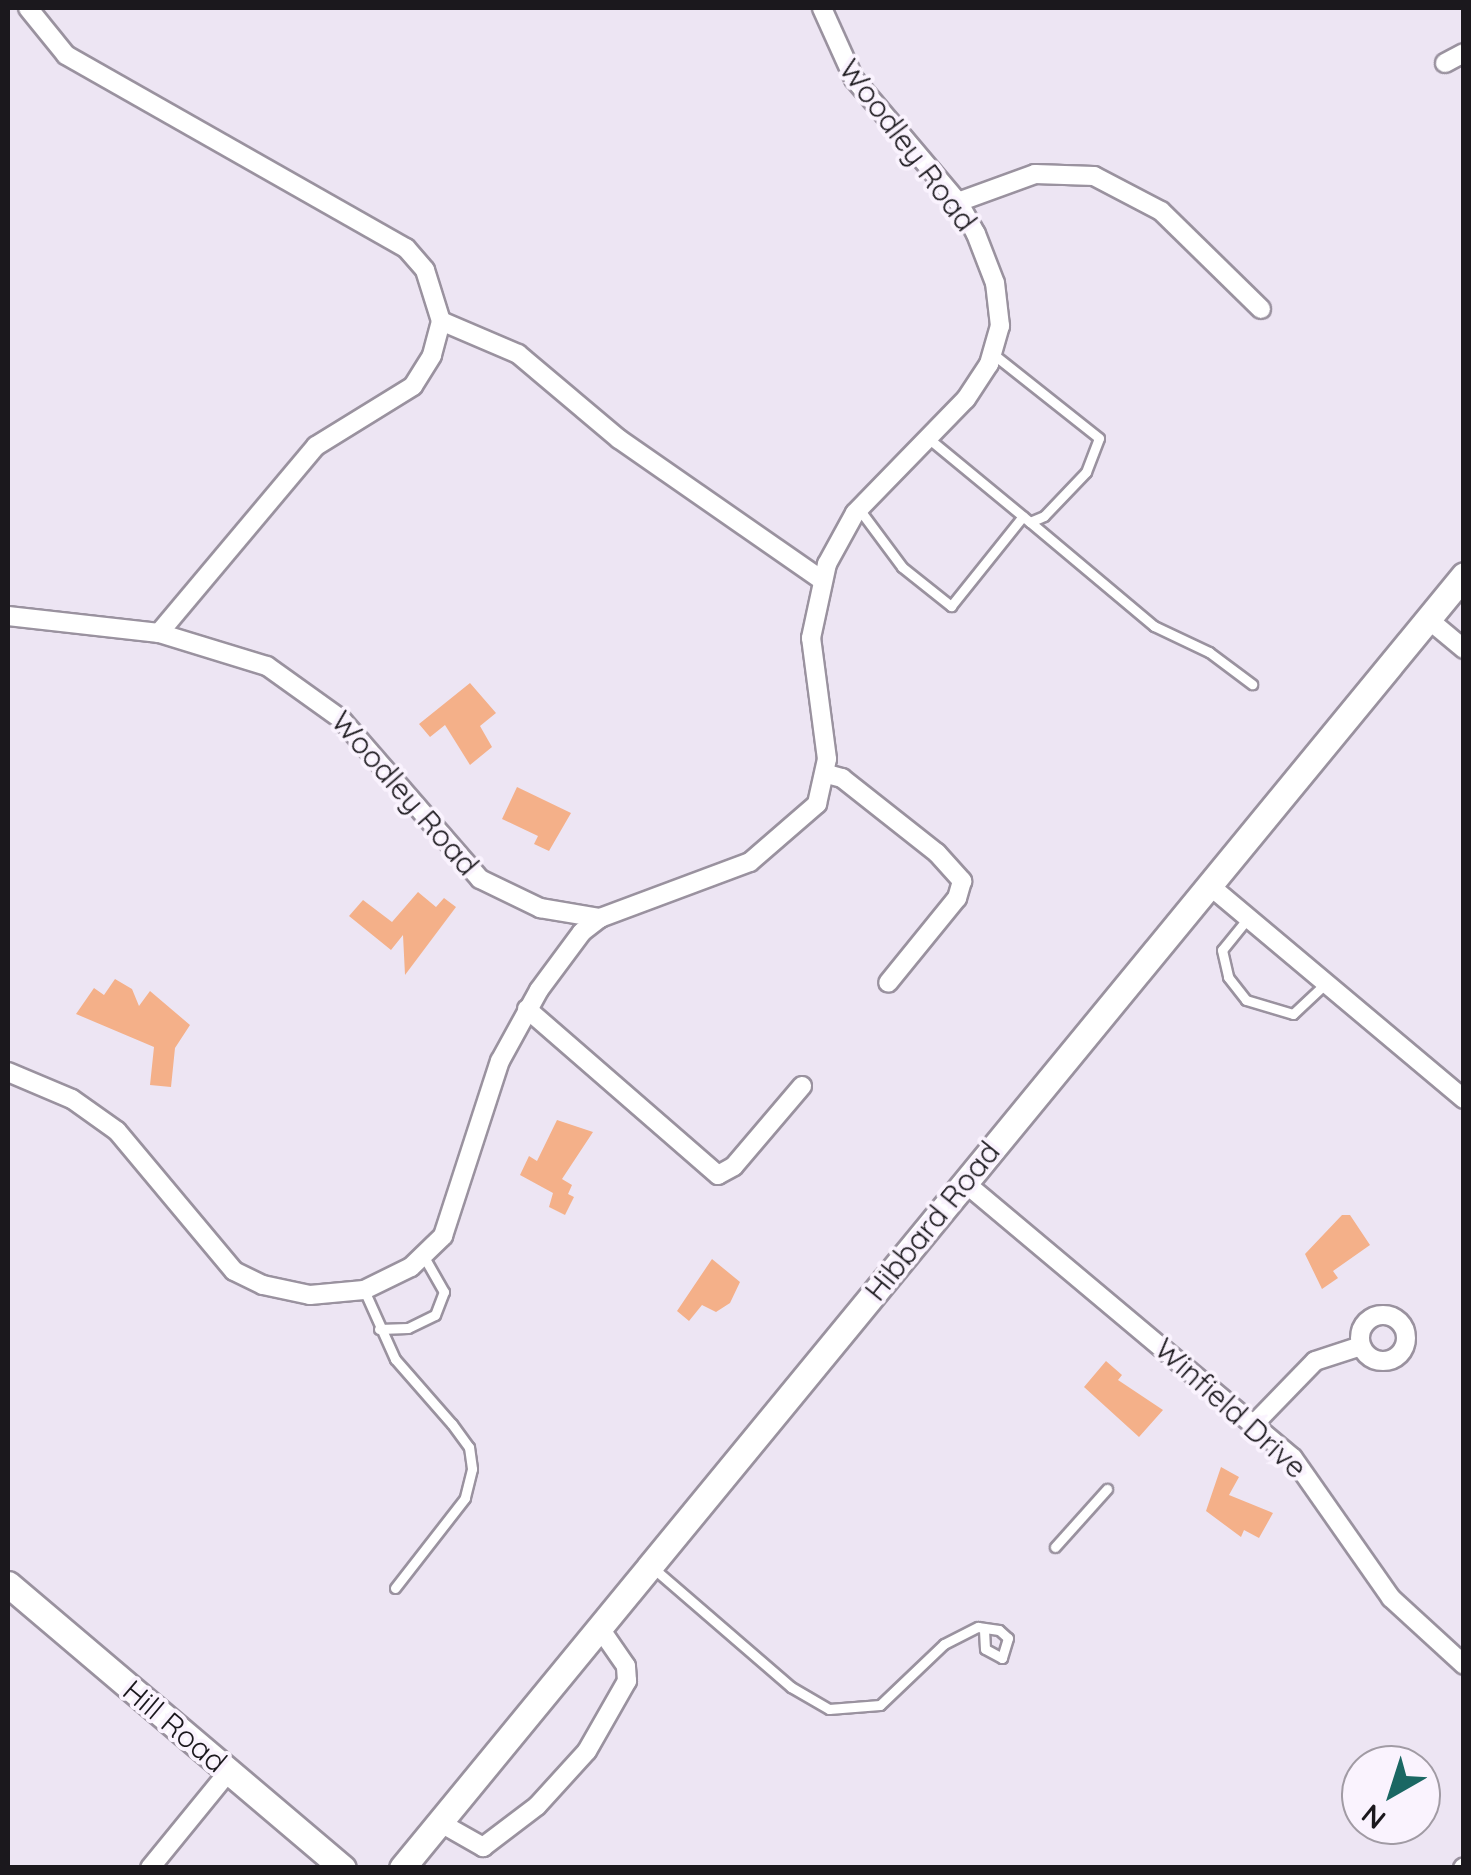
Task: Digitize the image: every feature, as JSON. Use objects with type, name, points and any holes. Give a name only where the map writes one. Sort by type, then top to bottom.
[{"type":"street","points":[[28,8],[66,55],[406,248],[425,270],[441,320],[432,355],[413,386],[316,446],[159,633]]},
{"type":"street","name":"Woodley Road","points":[[8,1072],[72,1099],[117,1131],[234,1270],[263,1285],[310,1295],[364,1290],[424,1256],[452,1219],[487,1096],[527,1009],[568,950],[600,918],[750,862],[806,818],[827,774],[811,670],[822,580],[842,530],[966,399],[993,354],[1000,326],[996,283],[958,202],[854,79],[822,8]]},
{"type":"street","points":[[1445,63],[1464,53]]},
{"type":"street","points":[[958,202],[1035,174],[1094,176],[1161,210],[1261,309]]},
{"type":"street","points":[[441,320],[508,348],[619,439],[822,580]]},
{"type":"street","name":"Hibbard Road","points":[[402,1868],[1464,575]]},
{"type":"street","name":"Woodley Road","points":[[8,616],[159,633],[240,654],[309,691],[493,889],[540,908],[600,918]]},
{"type":"street","points":[[1428,619],[1464,649]]},
{"type":"street","points":[[827,774],[937,852],[962,881],[958,898],[888,984]]},
{"type":"street","points":[[1209,885],[1464,1099]]},
{"type":"street","points":[[527,1009],[718,1175],[734,1166],[802,1086]]},
{"type":"street","name":"Winfield Drive","points":[[964,1182],[1255,1423],[1307,1474],[1400,1609],[1464,1665]]},
{"type":"street","points":[[1255,1423],[1316,1361],[1361,1346]]},
{"type":"street","name":"Hill Road","points":[[8,1584],[343,1868]]},
{"type":"street","points":[[439,1822],[483,1847],[537,1806],[588,1752],[627,1681],[626,1666],[599,1627]]},
{"type":"street","points":[[150,1868],[229,1771]]},
{"type":"lane","points":[[859,509],[902,567],[952,606],[1027,519],[1044,516],[1086,472],[1099,438],[993,354]]},
{"type":"lane","points":[[928,438],[1154,626],[1210,652],[1252,684]]},
{"type":"lane","points":[[1248,918],[1222,950],[1228,977],[1246,1000],[1293,1014],[1326,983]]},
{"type":"lane","points":[[379,1329],[408,1328],[435,1315],[444,1292],[424,1256]]},
{"type":"lane","points":[[364,1290],[395,1359],[469,1448],[472,1469],[466,1498],[395,1588]]},
{"type":"lane","points":[[1056,1546],[1107,1489]]},
{"type":"lane","points":[[650,1565],[792,1686],[830,1709],[880,1705],[944,1644],[984,1628]]},
{"type":"building","points":[[470,683],[496,713],[480,726],[492,747],[470,765],[445,725],[430,737],[419,724]]},
{"type":"building","points":[[517,787],[571,813],[549,851],[534,844],[538,836],[502,819]]},
{"type":"building","points":[[418,892],[436,907],[444,898],[456,907],[405,975],[403,935],[391,950],[349,916],[363,900],[392,922]]},
{"type":"building","points":[[115,979],[132,989],[139,1006],[150,991],[190,1025],[175,1048],[171,1087],[150,1085],[154,1047],[76,1014],[94,988],[104,995]]},
{"type":"building","points":[[557,1120],[593,1132],[562,1179],[572,1185],[568,1194],[574,1197],[565,1215],[549,1207],[553,1193],[520,1175],[529,1156],[537,1161]]},
{"type":"building","points":[[1342,1215],[1350,1215],[1370,1245],[1333,1271],[1338,1278],[1322,1289],[1305,1254]]},
{"type":"building","points":[[712,1259],[740,1282],[730,1303],[716,1312],[702,1305],[689,1321],[677,1311]]},
{"type":"building","points":[[1106,1361],[1122,1375],[1118,1380],[1163,1410],[1139,1437],[1084,1387]]},
{"type":"building","points":[[1221,1467],[1239,1477],[1229,1495],[1273,1513],[1259,1538],[1244,1530],[1241,1537],[1206,1511]]}]
